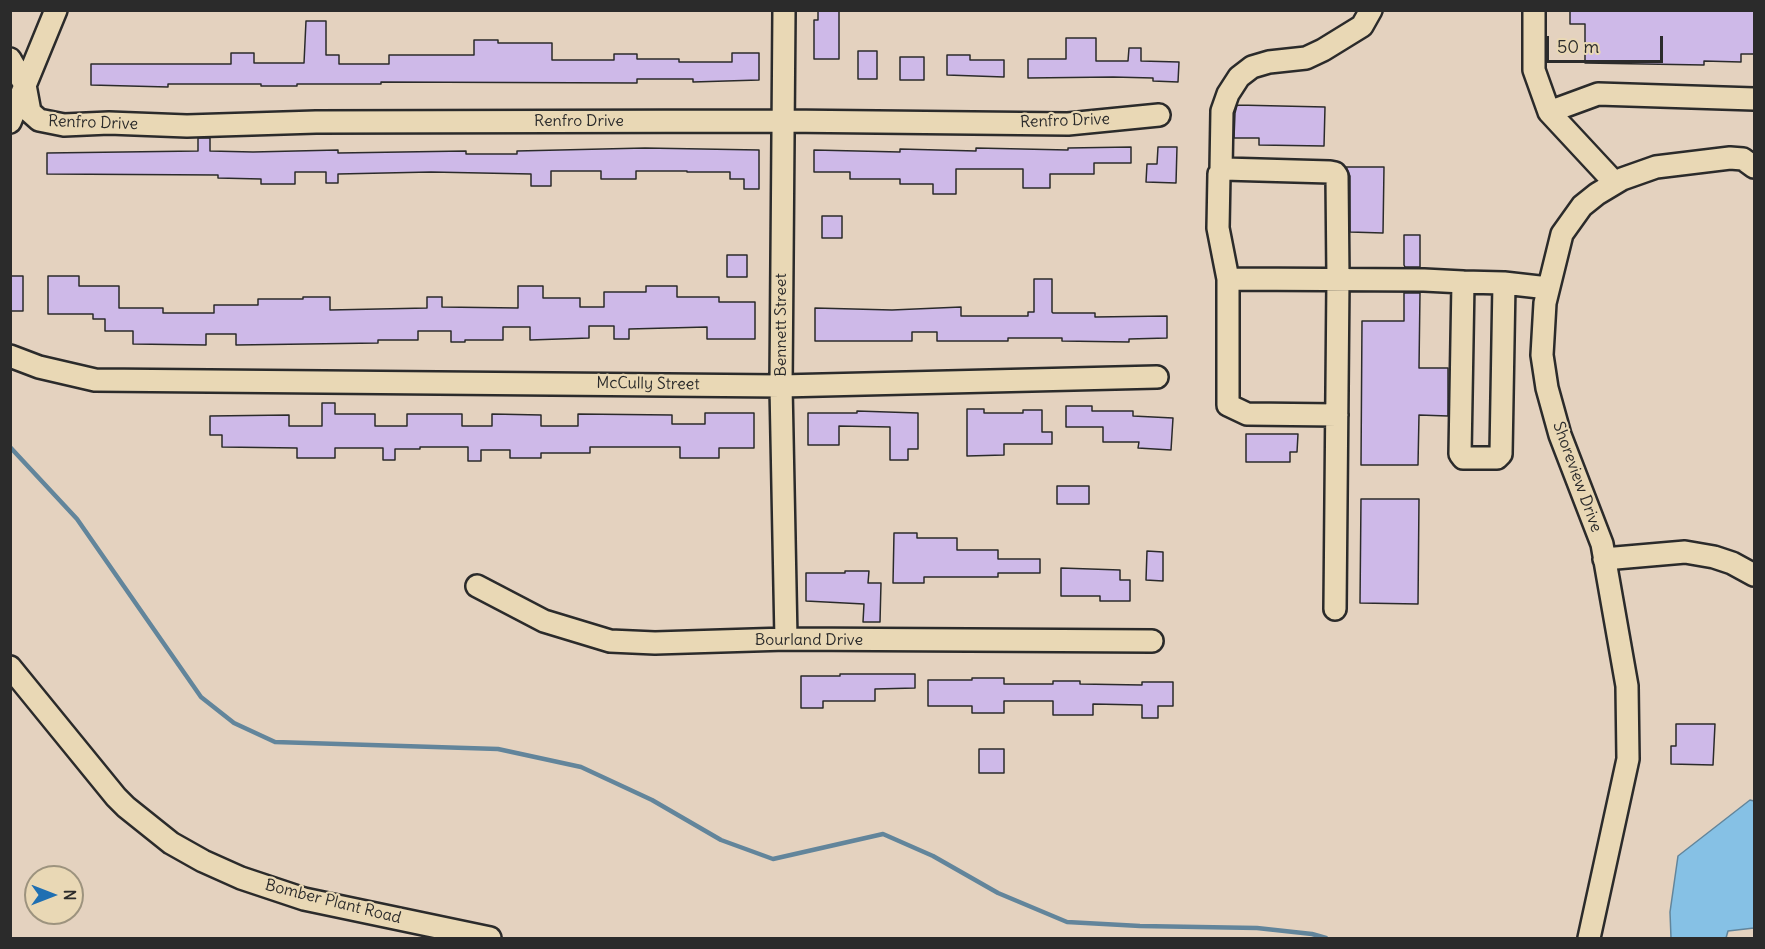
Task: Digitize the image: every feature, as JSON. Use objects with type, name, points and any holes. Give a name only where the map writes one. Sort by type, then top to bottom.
[{"type":"street","points":[[10,122],[56,10]]},
{"type":"street","name":"Bennett Street","points":[[784,10],[781,386],[786,639]]},
{"type":"street","points":[[1534,10],[1534,70],[1549,112],[1615,183]]},
{"type":"street","points":[[1337,415],[1247,414],[1228,405],[1228,279],[1218,228],[1222,111],[1228,94],[1239,77],[1252,67],[1269,62],[1306,58],[1323,50],[1366,18]]},
{"type":"street","points":[[10,59],[26,85]]},
{"type":"street","name":"Renfro Drive","points":[[26,85],[30,112],[39,120],[64,125],[782,121],[1068,124],[1159,115]]},
{"type":"street","points":[[1549,112],[1598,94],[1755,99]]},
{"type":"street","name":"Shoreview Drive","points":[[1589,939],[1628,759],[1627,686],[1602,544],[1560,435],[1547,388],[1542,355],[1548,288],[1562,234],[1582,206],[1597,194],[1615,183],[1656,167],[1730,158],[1751,158]]},
{"type":"street","points":[[1221,170],[1335,173],[1337,176],[1335,609]]},
{"type":"street","points":[[1228,279],[1424,280],[1503,283],[1548,288]]},
{"type":"street","points":[[1463,282],[1460,454],[1463,458],[1497,458],[1501,454],[1503,283]]},
{"type":"street","name":"McCully Street","points":[[10,356],[39,367],[95,380],[781,386],[1157,377]]},
{"type":"street","points":[[1604,559],[1685,552],[1723,560],[1755,575]]},
{"type":"street","name":"Bourland Drive","points":[[477,586],[543,621],[610,641],[655,643],[786,639],[1152,641]]},
{"type":"street","name":"Bomber Plant Road","points":[[10,667],[126,807],[171,843],[241,878],[304,899],[490,939]]},
{"type":"water","points":[[1750,800],[1754,801],[1754,928],[1728,931],[1726,938],[1671,938],[1670,912],[1678,856]]},
{"type":"building","points":[[818,10],[839,10],[839,59],[814,59],[814,20],[818,20]]},
{"type":"building","points":[[1570,10],[1755,10],[1755,54],[1741,54],[1741,62],[1704,61],[1704,65],[1585,63],[1585,24],[1570,24]]},
{"type":"building","points":[[306,21],[326,21],[326,55],[339,55],[339,64],[389,64],[389,55],[474,55],[474,40],[498,40],[498,43],[552,43],[552,60],[614,60],[614,54],[637,54],[637,59],[732,62],[732,53],[759,53],[759,80],[693,82],[693,79],[637,79],[637,83],[381,82],[381,84],[297,84],[297,86],[168,84],[168,87],[91,85],[91,64],[231,64],[231,53],[254,53],[254,63],[304,63]]},
{"type":"building","points":[[1066,38],[1096,38],[1096,61],[1128,61],[1129,48],[1141,48],[1141,61],[1179,62],[1178,82],[1153,81],[1153,78],[1028,78],[1028,59],[1066,59]]},
{"type":"building","points":[[858,51],[877,51],[877,79],[858,79]]},
{"type":"building","points":[[947,55],[970,55],[970,60],[1004,60],[1004,77],[947,75]]},
{"type":"building","points":[[900,57],[924,57],[924,80],[900,80]]},
{"type":"building","points":[[1237,105],[1325,107],[1324,146],[1259,145],[1259,138],[1234,138]]},
{"type":"building","points":[[198,138],[210,138],[210,151],[253,152],[338,150],[338,153],[466,151],[466,154],[517,154],[517,151],[645,148],[759,150],[759,189],[744,189],[744,179],[730,179],[730,172],[687,171],[636,171],[636,179],[601,179],[601,171],[551,171],[551,186],[531,186],[531,174],[431,172],[338,174],[338,183],[326,183],[326,172],[295,172],[295,184],[261,184],[261,179],[218,178],[218,175],[47,174],[47,153],[198,151]]},
{"type":"building","points":[[1131,147],[1131,163],[1094,163],[1094,174],[1050,174],[1050,188],[1023,188],[1023,169],[956,169],[956,194],[933,194],[933,184],[900,184],[900,179],[850,179],[850,172],[814,172],[814,150],[900,152],[900,149],[976,151],[976,148],[1068,150],[1068,148]]},
{"type":"building","points":[[1158,147],[1177,147],[1176,183],[1146,182],[1147,164],[1157,164]]},
{"type":"building","points":[[1346,167],[1384,167],[1383,233],[1350,232],[1350,176]]},
{"type":"building","points":[[822,216],[842,216],[842,238],[822,238]]},
{"type":"building","points":[[1404,235],[1420,235],[1420,267],[1405,267],[1404,265]]},
{"type":"building","points":[[727,255],[747,255],[747,277],[727,277]]},
{"type":"building","points":[[10,276],[23,276],[23,311],[10,311]]},
{"type":"building","points":[[48,276],[79,276],[79,286],[119,286],[119,308],[163,308],[163,313],[214,313],[214,305],[258,305],[258,299],[303,299],[303,297],[330,297],[330,310],[427,308],[427,297],[442,297],[442,307],[518,308],[518,286],[543,286],[543,298],[580,298],[580,307],[604,307],[604,292],[646,292],[646,286],[677,286],[677,297],[719,297],[719,302],[755,302],[755,339],[707,339],[707,327],[629,329],[629,339],[614,339],[614,326],[589,326],[589,338],[530,340],[530,327],[503,327],[503,340],[465,340],[465,342],[451,342],[451,331],[418,331],[418,340],[378,340],[378,343],[236,345],[236,334],[206,334],[206,345],[133,344],[133,331],[105,331],[105,319],[93,319],[93,314],[48,314]]},
{"type":"building","points":[[1034,279],[1052,279],[1053,313],[1095,313],[1095,317],[1167,316],[1167,338],[1129,339],[1129,342],[1062,341],[1062,338],[937,341],[937,332],[912,332],[912,341],[815,341],[815,308],[892,310],[961,307],[961,316],[1028,316],[1028,312],[1034,312]]},
{"type":"building","points":[[1404,293],[1420,293],[1419,368],[1448,368],[1448,416],[1419,415],[1418,465],[1361,465],[1362,321],[1404,321]]},
{"type":"building","points":[[322,403],[335,403],[335,414],[375,414],[375,426],[407,426],[407,414],[462,414],[462,426],[492,426],[492,414],[541,415],[541,426],[578,426],[578,414],[672,415],[672,424],[705,424],[705,413],[754,413],[754,448],[719,448],[719,458],[680,458],[680,447],[590,447],[590,453],[541,453],[541,458],[510,458],[510,450],[481,450],[481,461],[468,461],[468,447],[420,447],[420,449],[395,449],[395,460],[383,460],[383,448],[335,448],[335,458],[297,458],[297,448],[222,447],[222,435],[210,435],[210,416],[289,415],[289,426],[322,426]]},
{"type":"building","points":[[1066,406],[1092,406],[1092,411],[1133,411],[1133,416],[1173,418],[1171,450],[1138,448],[1139,442],[1103,442],[1103,427],[1066,427]]},
{"type":"building","points":[[967,409],[984,409],[984,413],[1023,413],[1023,410],[1042,410],[1042,432],[1052,432],[1052,444],[1004,444],[1004,455],[967,456]]},
{"type":"building","points":[[857,411],[918,413],[918,449],[908,449],[908,460],[890,460],[890,427],[839,426],[839,445],[808,445],[808,413],[857,413]]},
{"type":"building","points":[[1246,434],[1298,434],[1297,452],[1290,452],[1290,462],[1246,462]]},
{"type":"building","points":[[1057,486],[1089,486],[1089,504],[1057,504]]},
{"type":"building","points":[[1361,499],[1419,499],[1418,604],[1360,603]]},
{"type":"building","points":[[894,533],[917,533],[917,538],[957,538],[957,550],[998,550],[998,559],[1040,559],[1040,573],[998,573],[998,577],[924,577],[924,583],[893,583]]},
{"type":"building","points":[[1147,551],[1163,552],[1163,581],[1146,580]]},
{"type":"building","points":[[1061,568],[1120,570],[1120,580],[1130,580],[1130,601],[1100,601],[1100,596],[1061,596]]},
{"type":"building","points":[[845,571],[869,571],[868,583],[881,583],[880,622],[863,622],[864,604],[806,601],[806,573],[845,573]]},
{"type":"building","points":[[840,674],[915,674],[915,688],[875,689],[875,701],[823,701],[823,708],[801,708],[801,676],[840,676]]},
{"type":"building","points":[[972,678],[1004,678],[1004,684],[1053,684],[1053,681],[1080,681],[1080,684],[1142,685],[1142,682],[1173,682],[1173,706],[1158,706],[1158,718],[1142,718],[1142,705],[1093,704],[1093,715],[1053,715],[1053,701],[1004,701],[1004,713],[972,713],[972,706],[928,706],[928,680],[972,680]]},
{"type":"building","points":[[1676,724],[1715,724],[1713,765],[1671,764],[1671,746],[1676,746]]},
{"type":"building","points":[[979,749],[1004,749],[1004,773],[979,773]]},
{"type":"waterway","points":[[10,447],[77,519],[201,697],[234,723],[275,742],[498,749],[581,767],[652,800],[721,840],[773,859],[883,834],[933,856],[998,893],[1067,922],[1257,928],[1312,934],[1326,938]]}]
